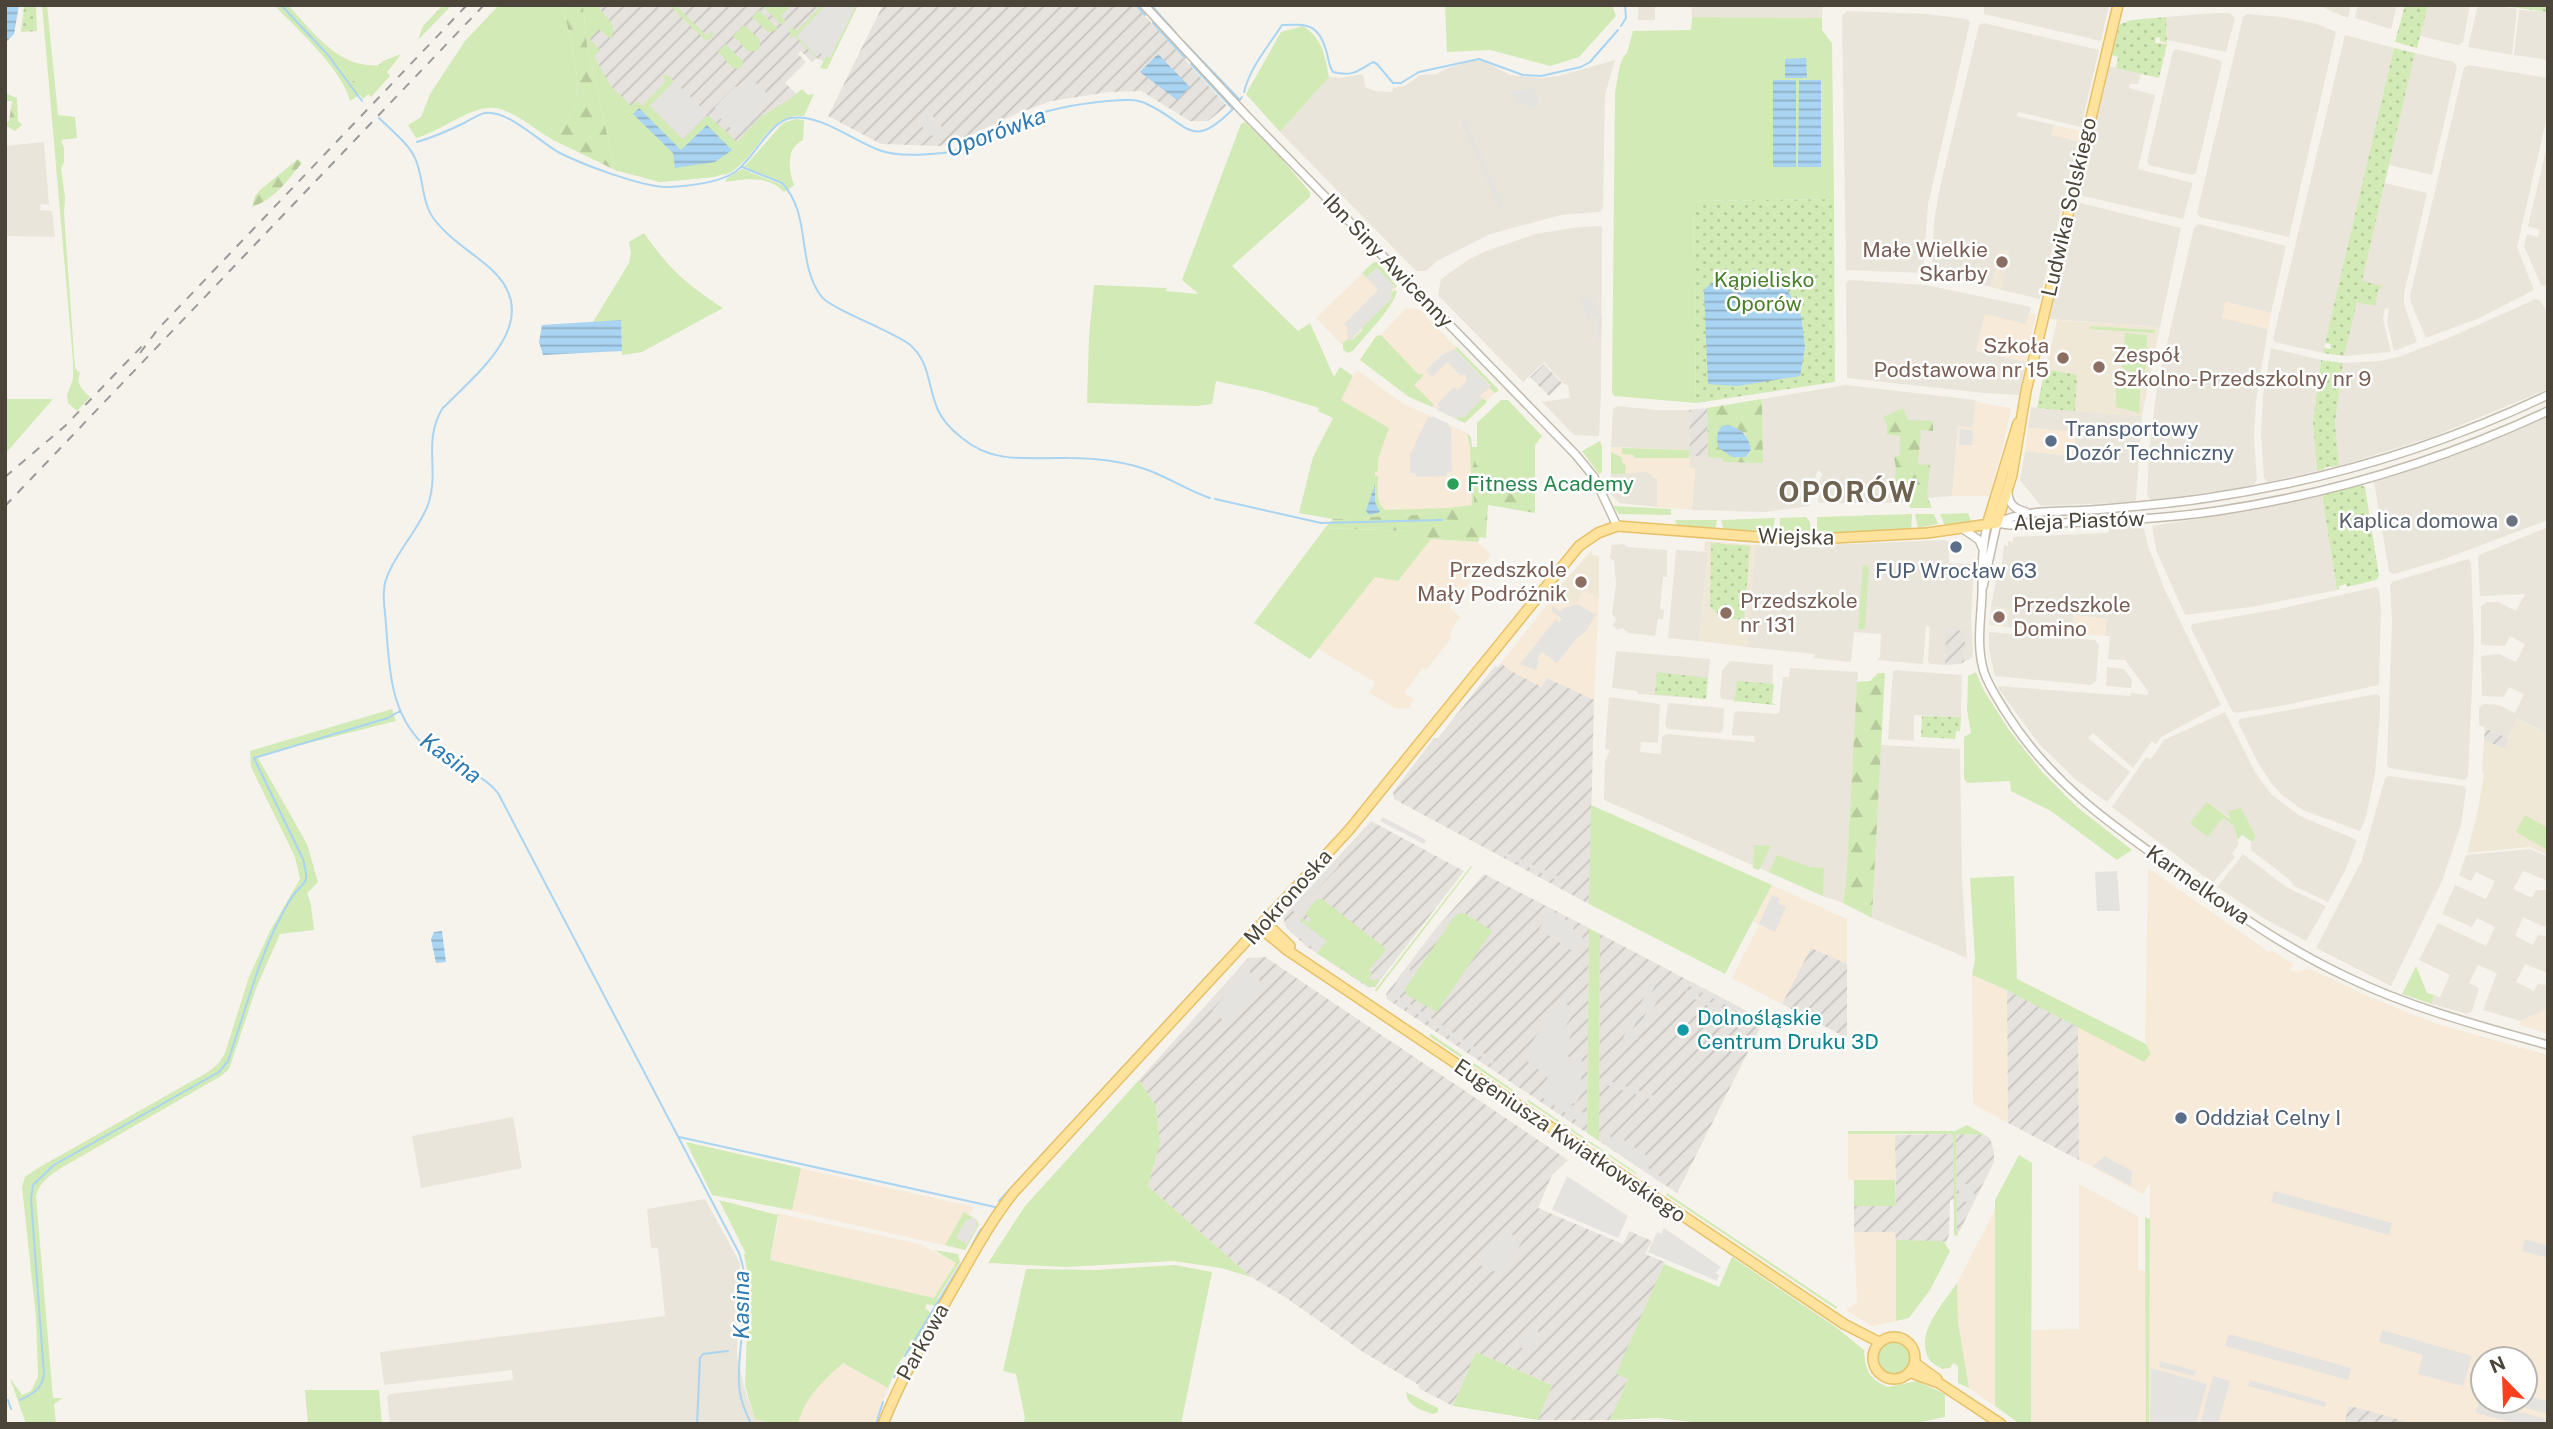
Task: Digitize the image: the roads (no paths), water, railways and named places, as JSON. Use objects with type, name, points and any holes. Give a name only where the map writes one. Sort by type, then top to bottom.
[{"type":"main road","name":"Ludwika Solskiego","points":[[1992,524],[2023,409],[2118,5]]},
{"type":"main road","name":"Ludwika Solskiego","points":[[1992,524],[2008,487],[2021,435],[2023,409]]},
{"type":"main road","name":"Wiejska","points":[[1605,530],[1617,526],[1798,540],[1963,529],[1992,524]]},
{"type":"main road","name":"Mokronoska","points":[[968,1263],[1014,1192],[1349,830],[1571,554],[1591,537],[1605,530]]},
{"type":"main road","name":"Eugeniusza Kwiatkowskiego","points":[[1262,924],[1297,956],[1844,1324],[1880,1342]]},
{"type":"main road","name":"Parkowa","points":[[883,1424],[909,1367],[968,1263]]},
{"type":"main road","name":"Eugeniusza Kwiatkowskiego","points":[[1844,1324],[1874,1351]]},
{"type":"main road","points":[[1888,1337],[1903,1338],[1914,1351],[1914,1363],[1909,1372],[1899,1378],[1883,1376],[1875,1367],[1874,1351],[1880,1342],[1888,1337]]},
{"type":"main road","points":[[1914,1363],[2001,1424]]},
{"type":"main road","points":[[1909,1372],[1939,1383]]},
{"type":"street","name":"Ibn Siny Awicenny","points":[[1144,5],[1248,117],[1576,455],[1594,477],[1617,526]]},
{"type":"street","name":"Aleja Piastów","points":[[1992,524],[2008,517],[2031,513],[2158,504],[2293,482],[2412,449],[2491,420],[2548,395]]},
{"type":"street","name":"Aleja Piastów","points":[[1992,524],[2136,520],[2209,512],[2271,501],[2355,482],[2416,463],[2548,411]]},
{"type":"street","points":[[2008,487],[2012,506],[2031,513]]},
{"type":"street","name":"Karmelkowa","points":[[1992,524],[1983,548],[1980,650],[1985,674],[1992,690],[2033,751],[2063,785],[2095,812],[2238,914],[2304,956],[2411,1004],[2548,1045]]},
{"type":"street","name":"Karmelkowa","points":[[1982,591],[1992,524]]},
{"type":"street","points":[[1963,529],[1978,540],[1983,548]]},
{"type":"water","points":[[5,5],[19,5],[14,34],[5,43]]},
{"type":"water","points":[[1158,54],[1190,87],[1177,100],[1140,72]]},
{"type":"water","points":[[1806,58],[1807,78],[1785,78],[1785,59]]},
{"type":"water","points":[[1773,80],[1796,80],[1796,167],[1773,167]]},
{"type":"water","points":[[1799,80],[1821,80],[1821,167],[1798,167]]},
{"type":"water","points":[[639,108],[681,150],[707,125],[732,150],[715,162],[675,168],[673,153],[633,114]]},
{"type":"water","points":[[1734,274],[1773,275],[1773,280],[1786,287],[1801,315],[1805,347],[1800,376],[1737,386],[1708,384],[1704,291],[1713,283],[1731,282]]},
{"type":"water","points":[[621,320],[622,351],[543,355],[539,342],[542,325]]},
{"type":"water","points":[[1729,425],[1741,431],[1748,440],[1751,449],[1746,457],[1732,457],[1719,448],[1719,431],[1722,426]]},
{"type":"water","points":[[1375,484],[1375,502],[1380,512],[1369,515],[1366,511]]},
{"type":"water","points":[[442,931],[446,962],[436,963],[431,939],[434,932]]},
{"type":"waterway","name":"Kasina","points":[[281,5],[328,55],[362,101]]},
{"type":"waterway","points":[[1136,5],[1145,15]]},
{"type":"waterway","points":[[1151,5],[1176,33]]},
{"type":"waterway","name":"Oporówka","points":[[1621,26],[1626,18],[1625,5]]},
{"type":"waterway","points":[[1153,23],[1185,58]]},
{"type":"waterway","name":"Oporówka","points":[[1244,92],[1255,66],[1282,25],[1304,25],[1315,30],[1323,41],[1333,72],[1350,73],[1373,62],[1393,83],[1401,83],[1419,72],[1479,59],[1523,75],[1541,76],[1581,67],[1590,62],[1618,30]]},
{"type":"waterway","points":[[1183,41],[1240,100],[1242,97]]},
{"type":"waterway","name":"Oporówka","points":[[417,142],[448,131],[480,114],[494,113],[513,121],[558,152],[597,169],[644,184],[685,186],[712,181],[735,172],[776,126],[791,118],[825,124],[879,150],[911,155],[953,151],[1031,116],[1107,101],[1139,101],[1191,130],[1208,129],[1233,109],[1191,64]]},
{"type":"waterway","name":"Kasina","points":[[379,118],[412,152],[427,205],[434,219],[491,269],[506,288],[512,307],[509,326],[501,345],[442,409],[436,421],[429,502],[385,582],[388,656],[393,688],[404,718],[423,744],[441,757],[481,778],[498,793],[739,1253],[745,1284],[739,1388],[751,1424]]},
{"type":"waterway","points":[[742,167],[782,183],[791,196],[801,224],[813,283],[821,296],[835,307],[909,344],[925,366],[940,414],[948,426],[974,447],[1013,458],[1115,462],[1151,471],[1210,498]]},
{"type":"waterway","points":[[1215,499],[1321,523],[1442,520]]},
{"type":"waterway","points":[[20,1400],[36,1390],[44,1374],[31,1199],[33,1185],[54,1165],[219,1072],[228,1061],[270,939],[290,900],[306,880],[303,859],[254,758],[388,718],[400,711]]},
{"type":"waterway","points":[[999,1201],[1222,960]]},
{"type":"waterway","points":[[679,1137],[995,1207]]},
{"type":"waterway","points":[[972,1245],[981,1229]]},
{"type":"waterway","points":[[905,1356],[961,1264]]},
{"type":"waterway","points":[[697,1424],[700,1358],[703,1354],[728,1351]]},
{"type":"waterway","points":[[894,1377],[900,1364]]},
{"type":"waterway","points":[[8,1400],[11,1409]]},
{"type":"waterway","points":[[876,1424],[883,1402]]},
{"type":"railway","points":[[140,353],[158,329],[467,5]]},
{"type":"railway","points":[[5,506],[484,5]]},
{"type":"railway","points":[[5,477],[65,426],[144,344]]},
{"type":"place","name":"Małe Wielkie Skarby","points":[[2002,262]]},
{"type":"place","name":"Szkoła Podstawowa nr 15","points":[[2063,358]]},
{"type":"place","name":"Zespół Szkolno-Przedszkolny nr 9","points":[[2099,367]]},
{"type":"place","name":"Transportowy Dozór Techniczny","points":[[2051,441]]},
{"type":"place","name":"Fitness Academy","points":[[1453,484]]},
{"type":"place","name":"Kaplica domowa","points":[[2512,521]]},
{"type":"place","name":"FUP Wrocław 63","points":[[1956,547]]},
{"type":"place","name":"Przedszkole Mały Podróżnik","points":[[1581,582]]},
{"type":"place","name":"Przedszkole nr 131","points":[[1726,613]]},
{"type":"place","name":"Przedszkole Domino","points":[[1999,617]]},
{"type":"place","name":"Dolnośląskie Centrum Druku 3D","points":[[1683,1030]]},
{"type":"place","name":"Oddział Celny I","points":[[2181,1118]]},
{"type":"district","name":"OPORÓW","points":[[1848,492]]},
{"type":"park label","name":"Kąpielisko Oporów","points":[[1764,292]]}]
